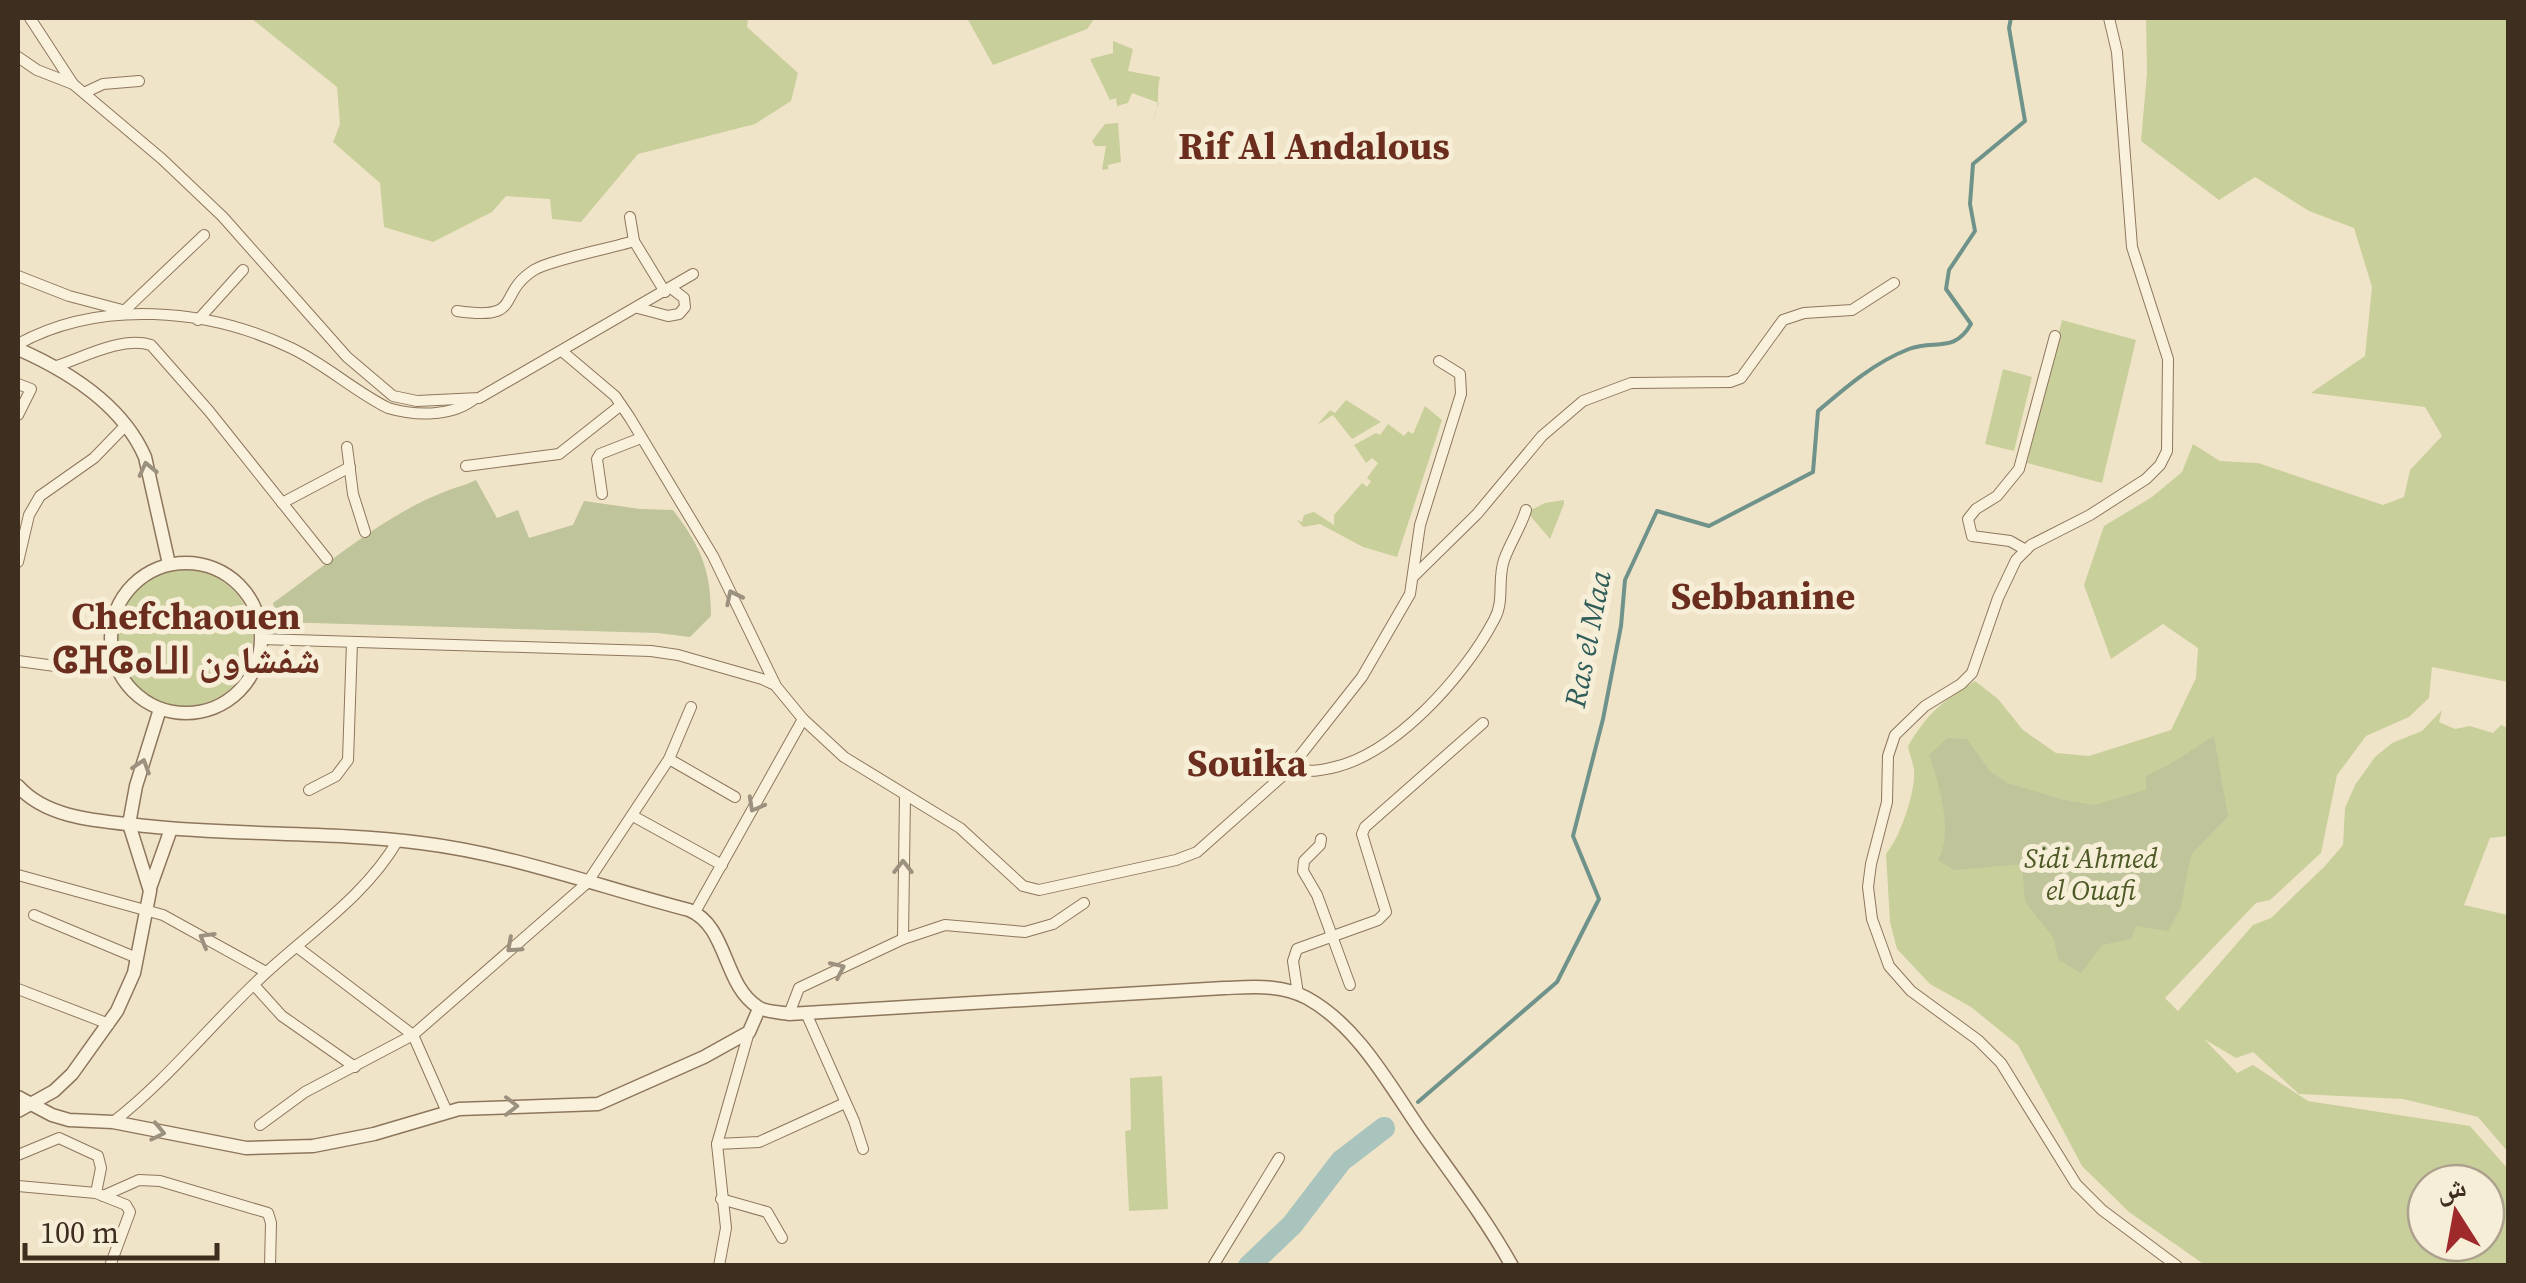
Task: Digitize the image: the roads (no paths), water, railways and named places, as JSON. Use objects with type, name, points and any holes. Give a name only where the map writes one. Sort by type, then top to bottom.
[{"type":"street","points":[[30,18],[73,84]]},
{"type":"street","points":[[2110,18],[2117,52],[2132,247],[2168,360],[2168,451],[2153,472],[2120,498],[2026,550],[2006,579],[1972,673],[1925,706],[1895,735],[1888,756],[1884,818],[1870,864],[1868,888],[1872,919],[1889,966],[1911,991],[1978,1040],[2001,1063],[2076,1184],[2102,1210],[2177,1266]]},
{"type":"street","points":[[18,57],[86,92],[223,216],[347,357],[382,389],[405,400],[474,399]]},
{"type":"street","points":[[86,92],[103,84],[139,80]]},
{"type":"street","points":[[630,217],[634,241],[668,290],[684,298],[685,306],[679,314],[668,316],[638,308]]},
{"type":"street","points":[[18,346],[52,328],[128,311],[204,235]]},
{"type":"street","points":[[458,311],[484,315],[499,312],[535,269],[634,241]]},
{"type":"street","points":[[198,320],[243,270]]},
{"type":"street","points":[[18,276],[69,296],[128,311],[230,326],[292,348],[388,408],[406,413],[457,409],[500,389],[692,274]]},
{"type":"street","points":[[1414,576],[1477,514],[1542,436],[1583,401],[1631,383],[1730,382],[1741,378],[1782,320],[1804,313],[1852,310],[1894,283]]},
{"type":"street","points":[[2026,550],[2010,540],[1972,536],[1968,519],[1976,509],[1998,496],[2019,469],[2055,336]]},
{"type":"street","points":[[57,366],[120,344],[140,342],[151,346],[209,411],[326,559]]},
{"type":"street","points":[[18,346],[84,385],[124,426],[145,457],[169,564]]},
{"type":"street","points":[[563,352],[621,406],[713,556],[775,685],[803,720],[844,757],[960,828],[1024,886],[1039,890],[1197,852],[1294,764],[1362,678],[1410,594],[1420,525],[1461,394],[1460,374],[1440,360]]},
{"type":"street","points":[[18,384],[31,389],[18,415]]},
{"type":"street","points":[[466,466],[559,454],[621,406]]},
{"type":"street","points":[[18,562],[29,515],[40,496],[94,458],[124,426]]},
{"type":"street","points":[[602,494],[597,459],[600,454],[641,438]]},
{"type":"street","points":[[347,448],[353,494],[365,532]]},
{"type":"street","points":[[282,503],[350,467]]},
{"type":"street","points":[[1294,764],[1314,772],[1361,760],[1380,749],[1442,691],[1482,641],[1500,609],[1503,562],[1526,510]]},
{"type":"street","points":[[169,564],[200,564],[229,576],[250,598],[262,639],[249,679],[225,702],[194,712],[160,708],[137,695],[120,675],[110,635],[116,608],[143,575],[169,564]]},
{"type":"street","points":[[262,639],[651,652],[678,656],[775,685]]},
{"type":"street","points":[[309,790],[336,776],[348,760],[352,642]]},
{"type":"street","points":[[18,661],[84,670]]},
{"type":"street","points":[[260,1124],[306,1092],[413,1036],[587,883],[669,759],[691,707]]},
{"type":"street","points":[[150,890],[129,824],[136,786],[160,708]]},
{"type":"street","points":[[695,912],[803,720]]},
{"type":"street","points":[[1298,994],[1294,952],[1378,920],[1386,912],[1362,834],[1364,827],[1483,723]]},
{"type":"street","points":[[669,759],[735,796]]},
{"type":"street","points":[[18,786],[36,802],[56,810],[129,824],[398,840],[478,854],[695,912],[707,922],[736,983],[759,1009],[789,1014],[1224,988],[1270,987],[1298,994],[1342,1025],[1428,1140],[1509,1264]]},
{"type":"street","points":[[903,938],[905,796]]},
{"type":"street","points":[[632,816],[722,865]]},
{"type":"street","points":[[22,1104],[63,1083],[109,1024],[126,994],[145,908],[171,829]]},
{"type":"street","points":[[1321,839],[1302,868],[1334,935],[1350,986]]},
{"type":"street","points":[[112,1122],[164,1077],[266,972],[374,875],[398,840]]},
{"type":"street","points":[[18,875],[145,908],[266,972]]},
{"type":"street","points":[[789,1014],[799,988],[903,938],[945,925],[1034,931],[1084,903]]},
{"type":"street","points":[[34,915],[137,958]]},
{"type":"street","points":[[296,947],[413,1036],[448,1112]]},
{"type":"street","points":[[254,985],[282,1016],[354,1068]]},
{"type":"street","points":[[18,990],[109,1024]]},
{"type":"street","points":[[719,1266],[726,1228],[717,1144],[759,1009]]},
{"type":"street","points":[[806,1013],[863,1149]]},
{"type":"street","points":[[22,1104],[69,1120],[112,1122],[246,1148],[314,1146],[374,1134],[448,1112],[503,1105],[572,1108],[598,1104],[704,1058],[749,1032]]},
{"type":"street","points":[[717,1144],[759,1142],[846,1103]]},
{"type":"street","points":[[18,1155],[59,1138],[96,1154],[101,1168],[99,1195]]},
{"type":"street","points":[[1213,1266],[1279,1158]]},
{"type":"street","points":[[99,1195],[139,1180],[160,1181],[268,1213],[270,1266]]},
{"type":"street","points":[[18,1186],[99,1195],[126,1206],[130,1212],[110,1266]]},
{"type":"street","points":[[721,1199],[767,1212],[782,1238]]},
{"type":"waterway","name":"Ras el Maa","points":[[1418,1102],[1557,982],[1599,899],[1573,836],[1603,719],[1621,626],[1625,580],[1657,511],[1709,526],[1813,472],[1818,411],[1884,361],[1918,346],[1951,342],[1971,324],[1946,289],[1949,270],[1975,231],[1970,204],[1973,164],[2025,121],[2009,28],[2011,18]]},
{"type":"waterway","name":"Ras el Maa","points":[[1249,1266],[1292,1225],[1341,1161],[1384,1128]]},
{"type":"district","name":"Rif Al Andalous","points":[[1314,146]]},
{"type":"district","name":"Sebbanine","points":[[1763,596]]},
{"type":"district","name":"Chefchaouen ⵛⴼⵛⴰⵡⵏ شفشاون","points":[[186,638]]},
{"type":"district","name":"Souika","points":[[1247,763]]},
{"type":"park label","name":"Sidi Ahmed el Ouafi","points":[[2091,874]]}]
